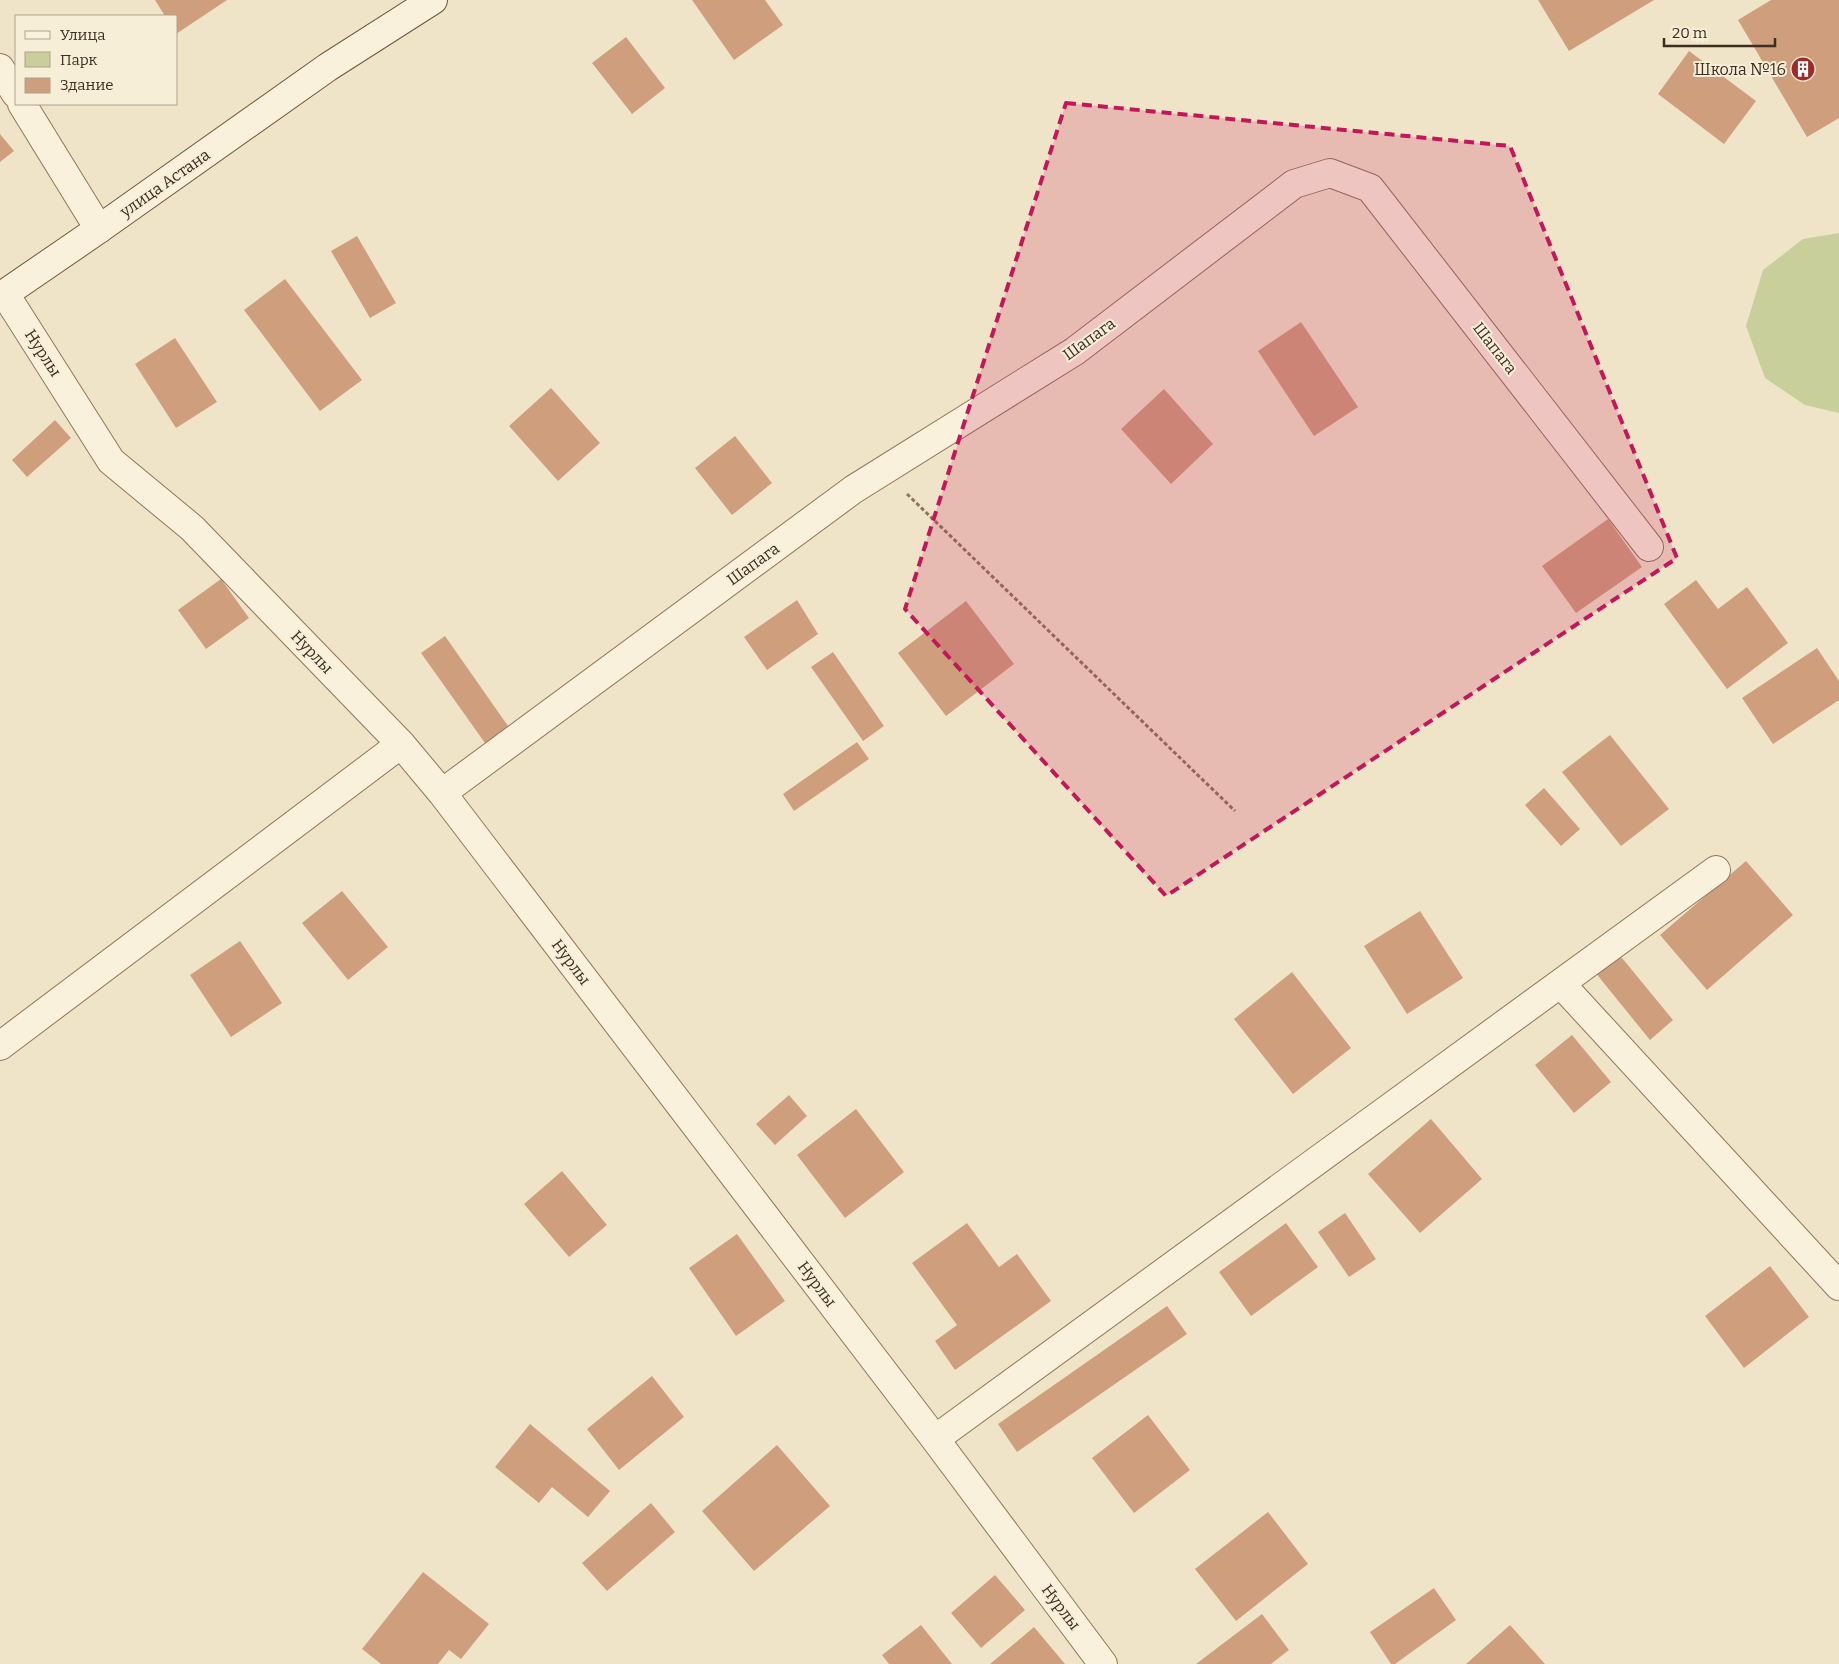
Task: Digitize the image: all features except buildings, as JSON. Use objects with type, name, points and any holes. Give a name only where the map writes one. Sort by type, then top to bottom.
[{"type":"street","name":"улица Астана","points":[[328,67],[412,0]]},
{"type":"street","name":"улица Астана","points":[[2,295],[99,229],[328,67],[433,0]]},
{"type":"street","points":[[0,68],[15,92]]},
{"type":"street","points":[[23,105],[99,229]]},
{"type":"street","name":"Шапага","points":[[442,793],[854,489],[1075,351],[1294,184],[1330,173],[1370,188],[1649,547]]},
{"type":"street","name":"Нурлы","points":[[2,295],[111,461],[192,528],[401,744],[442,793],[935,1439],[1103,1664]]},
{"type":"street","points":[[0,1046],[401,744]]},
{"type":"street","points":[[935,1439],[1716,870]]},
{"type":"street","points":[[1561,984],[1839,1286]]},
{"type":"path","points":[[883,471],[1234,811]]},
{"type":"highlighted area","points":[[1066,103],[1510,146],[1677,558],[1166,896],[905,609]]},
{"type":"green space","points":[[1839,233],[1839,413],[1805,405],[1765,378],[1746,326],[1763,270],[1803,239]]},
{"type":"place","name":"Школа №16","points":[[1803,69]]}]
